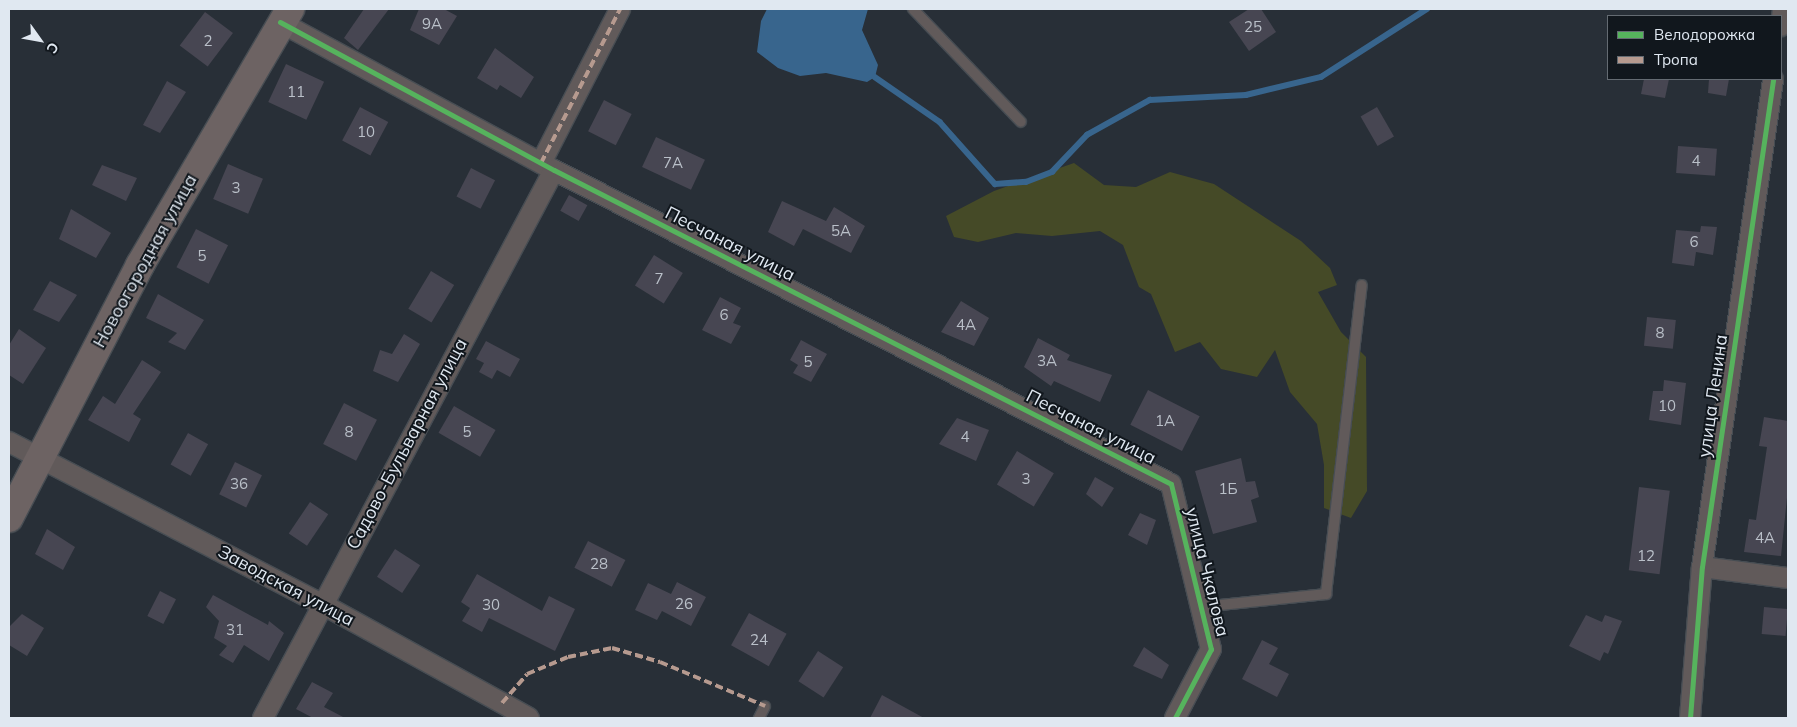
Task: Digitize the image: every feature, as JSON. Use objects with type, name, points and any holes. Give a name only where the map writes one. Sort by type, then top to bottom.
[{"type":"street","name":"Садово-Бульварная улица","points":[[263,718],[547,166],[620,9]]},
{"type":"street","name":"Песчаная улица","points":[[285,16],[547,166],[1171,484]]},
{"type":"street","name":"Новоогородная улица","points":[[9,518],[140,265],[285,16]]},
{"type":"street","name":"улица Ленина","points":[[1690,718],[1702,567],[1773,80]]},
{"type":"street","name":"Заводская улица","points":[[9,442],[322,604],[529,718]]},
{"type":"street","name":"улица Чкалова","points":[[1171,484],[1211,649],[1175,718]]},
{"type":"street","points":[[1702,567],[1788,578]]},
{"type":"lane","points":[[913,9],[1021,122]]},
{"type":"lane","points":[[1201,607],[1326,594],[1362,285]]},
{"type":"lane","points":[[759,718],[765,706]]},
{"type":"green space","points":[[1074,163],[1104,185],[1136,187],[1170,172],[1214,184],[1301,241],[1330,268],[1337,285],[1318,292],[1341,332],[1366,357],[1367,491],[1351,518],[1324,508],[1324,465],[1317,424],[1290,392],[1275,350],[1257,377],[1221,369],[1200,342],[1175,352],[1151,294],[1139,287],[1123,245],[1100,231],[1052,236],[1016,233],[978,242],[954,237],[946,216],[994,191]]},
{"type":"water","points":[[767,9],[868,9],[862,30],[878,65],[875,77],[867,82],[826,73],[800,76],[778,68],[757,52],[761,21]]},
{"type":"building","points":[[364,9],[389,9],[358,50],[344,38]]},
{"type":"building","points":[[419,9],[444,9],[457,16],[439,45],[410,30]]},
{"type":"building","points":[[1249,9],[1261,9],[1276,32],[1249,51],[1229,22]]},
{"type":"building","points":[[205,12],[233,33],[208,67],[180,46]]},
{"type":"building","points":[[495,48],[534,77],[521,98],[500,85],[497,90],[477,78]]},
{"type":"building","points":[[286,64],[324,82],[306,120],[268,102]]},
{"type":"building","points":[[1644,80],[1669,80],[1665,98],[1641,94]]},
{"type":"building","points":[[1709,80],[1729,80],[1726,96],[1708,93]]},
{"type":"building","points":[[167,81],[186,92],[160,133],[143,125]]},
{"type":"building","points":[[604,100],[632,114],[616,145],[588,131]]},
{"type":"building","points":[[360,107],[388,122],[370,156],[342,141]]},
{"type":"building","points":[[1377,107],[1394,136],[1378,146],[1361,116]]},
{"type":"building","points":[[656,137],[705,160],[691,190],[642,167]]},
{"type":"building","points":[[1678,146],[1717,149],[1715,176],[1676,173]]},
{"type":"building","points":[[228,164],[263,179],[248,214],[213,199]]},
{"type":"building","points":[[102,165],[137,178],[126,201],[92,185]]},
{"type":"building","points":[[471,168],[495,180],[481,209],[456,197]]},
{"type":"building","points":[[569,195],[587,205],[579,221],[560,211]]},
{"type":"building","points":[[782,201],[826,221],[834,207],[865,226],[851,253],[803,229],[794,246],[768,232]]},
{"type":"building","points":[[71,209],[111,233],[96,258],[59,239]]},
{"type":"building","points":[[1701,226],[1717,227],[1713,255],[1696,252],[1694,266],[1672,263],[1676,230],[1700,232]]},
{"type":"building","points":[[196,229],[228,245],[209,284],[176,267]]},
{"type":"building","points":[[654,255],[683,273],[664,304],[635,286]]},
{"type":"building","points":[[431,271],[454,285],[431,323],[408,309]]},
{"type":"building","points":[[50,281],[77,295],[59,322],[33,310]]},
{"type":"building","points":[[158,294],[204,320],[185,350],[168,342],[177,333],[146,318]]},
{"type":"building","points":[[720,297],[741,308],[733,323],[741,326],[731,344],[702,330]]},
{"type":"building","points":[[961,301],[989,318],[974,346],[941,332]]},
{"type":"building","points":[[1647,317],[1676,320],[1673,349],[1644,346]]},
{"type":"building","points":[[19,329],[46,348],[23,384],[9,375],[9,345]]},
{"type":"building","points":[[404,334],[420,344],[398,382],[373,371],[380,350],[392,354]]},
{"type":"building","points":[[1038,338],[1070,355],[1067,360],[1112,375],[1100,402],[1054,381],[1051,386],[1024,367]]},
{"type":"building","points":[[801,340],[827,354],[811,382],[793,373],[798,365],[790,360]]},
{"type":"building","points":[[486,341],[520,359],[510,377],[497,370],[492,379],[479,372],[484,363],[476,359]]},
{"type":"building","points":[[142,360],[161,372],[133,414],[141,419],[129,442],[88,420],[103,396],[115,404]]},
{"type":"building","points":[[1664,380],[1686,383],[1681,425],[1649,420],[1653,391],[1663,391]]},
{"type":"building","points":[[1148,390],[1200,416],[1182,451],[1130,425]]},
{"type":"building","points":[[344,403],[377,420],[356,461],[323,444]]},
{"type":"building","points":[[454,406],[496,430],[480,457],[438,433]]},
{"type":"building","points":[[1764,417],[1788,421],[1788,488],[1781,556],[1744,552],[1749,519],[1756,520],[1767,447],[1759,446]]},
{"type":"building","points":[[957,418],[989,430],[976,461],[939,444]]},
{"type":"building","points":[[188,433],[208,444],[191,476],[171,464]]},
{"type":"building","points":[[1017,451],[1054,473],[1034,507],[997,484]]},
{"type":"building","points":[[1241,458],[1246,482],[1255,481],[1259,497],[1251,500],[1257,522],[1213,534],[1195,471]]},
{"type":"building","points":[[235,462],[262,475],[246,508],[219,494]]},
{"type":"building","points":[[1095,477],[1114,488],[1102,507],[1086,494]]},
{"type":"building","points":[[1639,487],[1670,491],[1660,574],[1629,570]]},
{"type":"building","points":[[310,502],[328,514],[307,546],[289,534]]},
{"type":"building","points":[[1140,513],[1156,520],[1147,545],[1128,535]]},
{"type":"building","points":[[47,529],[75,547],[63,570],[35,554]]},
{"type":"building","points":[[588,541],[625,560],[612,587],[574,568]]},
{"type":"building","points":[[395,549],[420,565],[402,593],[377,577]]},
{"type":"building","points":[[477,574],[542,611],[549,596],[575,609],[555,651],[489,618],[482,632],[462,621],[470,608],[461,602]]},
{"type":"building","points":[[677,582],[706,597],[691,626],[662,611],[657,620],[635,610],[648,583],[671,594]]},
{"type":"building","points":[[160,591],[176,599],[163,624],[147,616]]},
{"type":"building","points":[[213,595],[268,625],[269,621],[284,633],[269,661],[244,645],[233,663],[219,655],[227,646],[214,638],[219,621],[206,607]]},
{"type":"building","points":[[1764,607],[1788,609],[1786,636],[1762,634]]},
{"type":"building","points":[[749,613],[787,634],[769,666],[731,645]]},
{"type":"building","points":[[22,614],[44,628],[27,656],[9,645],[9,627]]},
{"type":"building","points":[[1586,615],[1602,622],[1605,615],[1622,621],[1608,654],[1604,652],[1600,661],[1569,646]]},
{"type":"building","points":[[1262,640],[1278,648],[1269,664],[1289,674],[1277,697],[1242,679]]},
{"type":"building","points":[[1144,647],[1169,665],[1162,679],[1133,666]]},
{"type":"building","points":[[818,651],[843,667],[824,698],[798,681]]},
{"type":"building","points":[[312,682],[333,693],[324,707],[345,718],[313,718],[296,709]]},
{"type":"building","points":[[882,695],[924,718],[870,718]]},
{"type":"waterway","points":[[875,77],[940,122],[995,184],[1026,182],[1052,172],[1087,135],[1150,100],[1246,95],[1321,77],[1427,9]]},
{"type":"marked path","points":[[541,163],[620,9]]},
{"type":"marked path","points":[[502,703],[527,674],[568,657],[612,648],[660,662],[765,706]]},
{"type":"cycle path","points":[[280,22],[554,170],[1171,484],[1211,649],[1175,718]]},
{"type":"cycle path","points":[[1690,718],[1702,567],[1773,80]]}]
